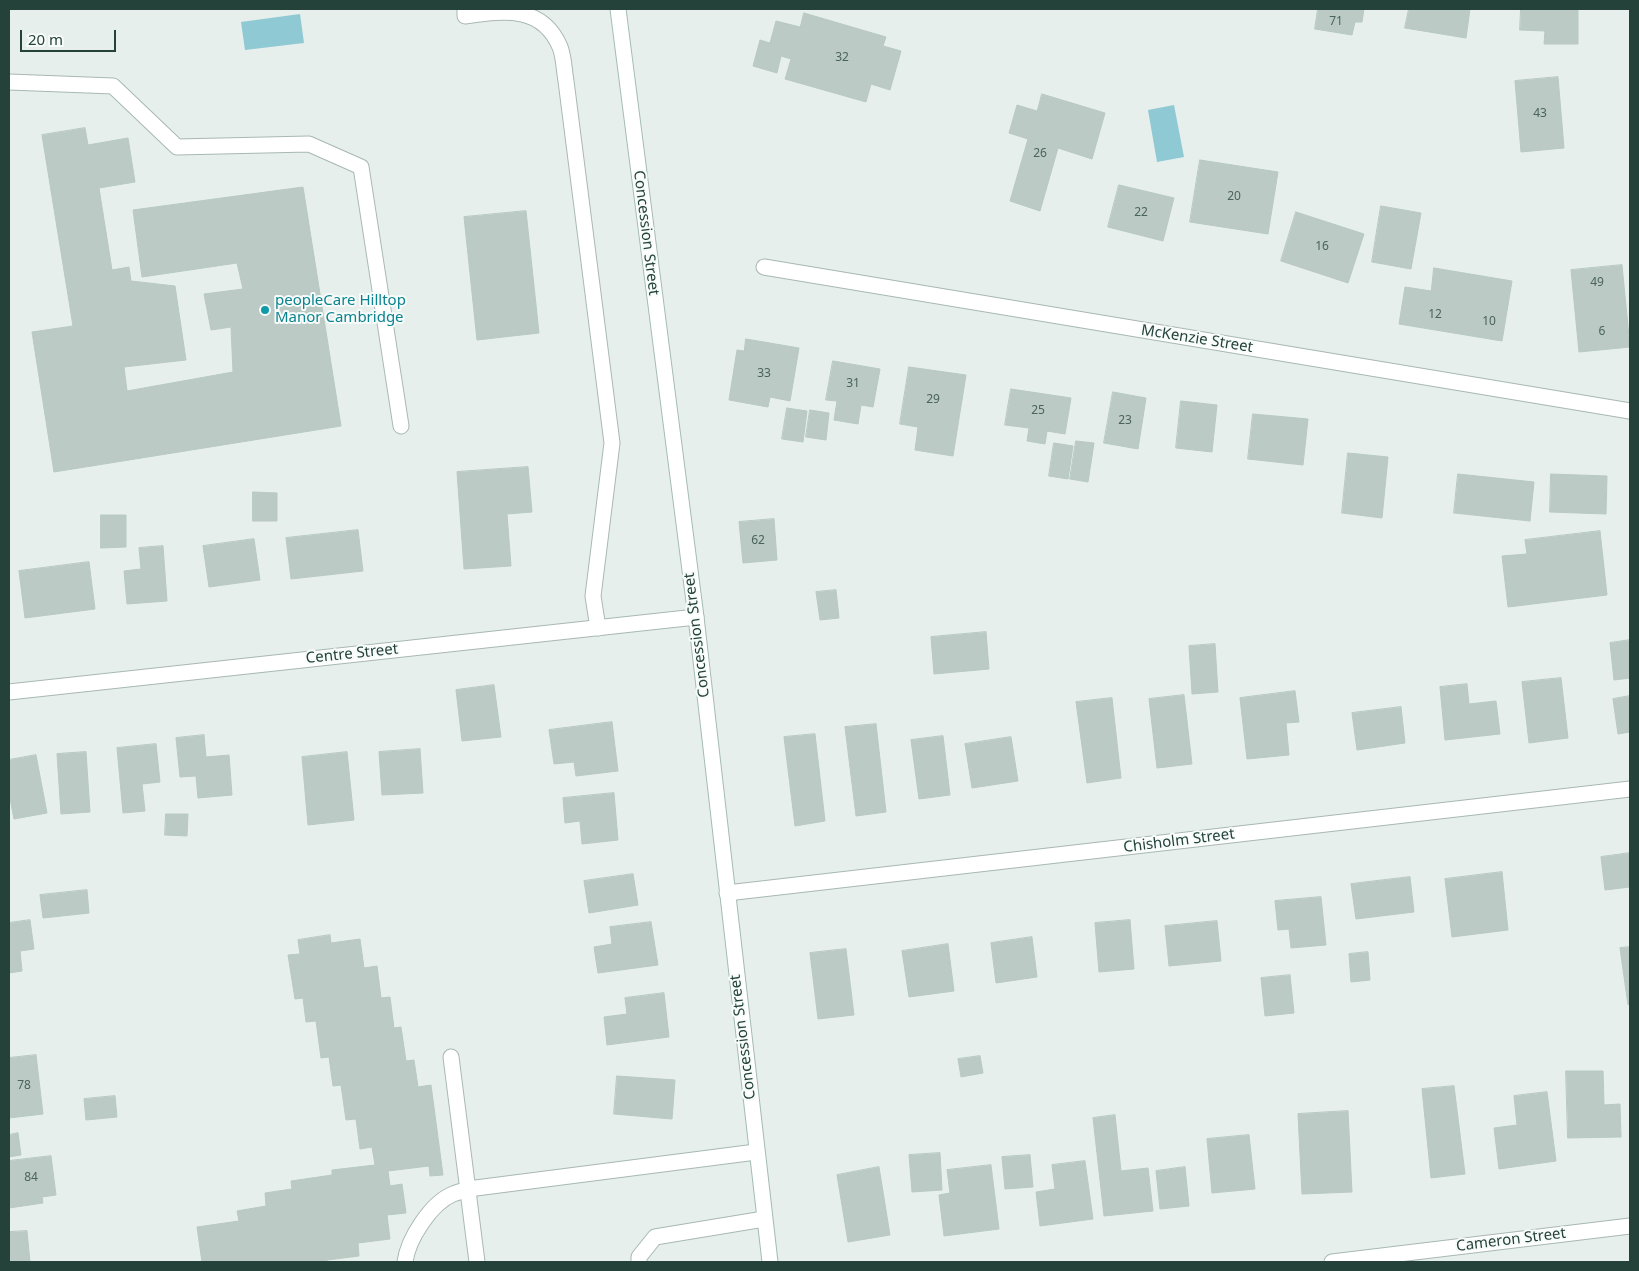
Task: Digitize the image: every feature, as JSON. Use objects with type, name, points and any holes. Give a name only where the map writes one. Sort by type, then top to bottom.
[{"type":"street","points":[[464,9],[465,16],[503,11],[533,17],[548,26],[560,47],[566,81],[612,443],[593,596],[598,628]]},
{"type":"street","name":"Concession Street","points":[[618,9],[696,617],[770,1262]]},
{"type":"street","points":[[9,82],[113,86],[177,147],[309,144],[360,167],[401,426]]},
{"type":"street","name":"McKenzie Street","points":[[764,267],[1630,411]]},
{"type":"street","name":"Centre Street","points":[[9,692],[696,617]]},
{"type":"street","name":"Chisholm Street","points":[[727,893],[1630,789]]},
{"type":"street","points":[[451,1057],[476,1262]]},
{"type":"street","points":[[405,1262],[412,1240],[430,1212],[452,1194],[468,1189],[756,1152]]},
{"type":"street","points":[[639,1262],[639,1257],[655,1237],[764,1219]]},
{"type":"street","name":"Cameron Street","points":[[1337,1262],[1630,1226]]},
{"type":"water","points":[[300,14],[304,43],[245,50],[241,22]]},
{"type":"water","points":[[1174,105],[1184,157],[1157,162],[1148,110]]},
{"type":"building","points":[[1318,9],[1364,9],[1362,22],[1355,22],[1352,35],[1315,29]]},
{"type":"building","points":[[1409,9],[1470,9],[1466,38],[1405,28]]},
{"type":"building","points":[[1521,9],[1578,9],[1578,44],[1544,44],[1545,31],[1520,30]]},
{"type":"building","points":[[804,13],[886,37],[883,46],[901,51],[890,90],[871,84],[866,102],[785,79],[791,59],[781,56],[777,73],[753,66],[760,40],[770,43],[776,21],[800,27]]},
{"type":"building","points":[[1558,77],[1564,148],[1521,152],[1515,81]]},
{"type":"building","points":[[1042,94],[1105,113],[1092,159],[1058,148],[1040,211],[1010,201],[1028,139],[1009,133],[1017,105],[1037,111]]},
{"type":"building","name":"peopleCare Hilltop Manor Cambridge","points":[[85,128],[88,145],[128,138],[135,182],[99,188],[112,270],[129,267],[131,281],[175,286],[186,360],[124,367],[127,391],[233,372],[231,327],[211,330],[204,294],[243,289],[237,263],[142,277],[133,210],[303,187],[341,426],[54,472],[32,332],[73,326],[42,135]]},
{"type":"building","points":[[1200,160],[1278,172],[1268,234],[1190,222]]},
{"type":"building","points":[[1119,185],[1174,198],[1163,241],[1108,227]]},
{"type":"building","points":[[1381,206],[1421,213],[1411,269],[1372,262]]},
{"type":"building","points":[[526,211],[539,333],[477,340],[464,217]]},
{"type":"building","points":[[1296,212],[1364,234],[1348,283],[1281,261]]},
{"type":"building","points":[[1622,265],[1630,347],[1579,352],[1571,270]]},
{"type":"building","points":[[1434,268],[1512,281],[1502,341],[1399,324],[1405,287],[1431,291]]},
{"type":"building","points":[[746,339],[799,348],[790,401],[770,397],[768,407],[729,400],[737,350],[744,351]]},
{"type":"building","points":[[833,361],[880,369],[873,407],[861,405],[858,424],[834,420],[837,401],[826,400]]},
{"type":"building","points":[[909,367],[966,375],[953,456],[915,450],[918,427],[900,424]]},
{"type":"building","points":[[1011,389],[1071,398],[1065,434],[1047,431],[1045,444],[1027,441],[1029,428],[1005,425]]},
{"type":"building","points":[[1113,392],[1146,398],[1138,449],[1104,443]]},
{"type":"building","points":[[1181,401],[1217,405],[1212,452],[1176,448]]},
{"type":"building","points":[[787,408],[807,411],[803,442],[782,439]]},
{"type":"building","points":[[810,410],[829,413],[826,440],[806,437]]},
{"type":"building","points":[[1253,414],[1308,419],[1303,465],[1248,459]]},
{"type":"building","points":[[1076,441],[1094,443],[1088,482],[1070,479]]},
{"type":"building","points":[[1054,443],[1073,446],[1068,479],[1049,476]]},
{"type":"building","points":[[1348,453],[1388,457],[1382,518],[1342,513]]},
{"type":"building","points":[[528,467],[532,512],[507,514],[511,566],[464,569],[457,472]]},
{"type":"building","points":[[1458,474],[1534,482],[1530,521],[1454,513]]},
{"type":"building","points":[[1551,474],[1607,476],[1606,514],[1550,512]]},
{"type":"building","points":[[253,492],[277,493],[277,521],[253,521]]},
{"type":"building","points":[[101,515],[126,515],[126,547],[101,548]]},
{"type":"building","points":[[774,519],[777,560],[743,563],[739,522]]},
{"type":"building","points":[[358,530],[363,571],[291,579],[286,538]]},
{"type":"building","points":[[1600,531],[1607,595],[1508,607],[1502,556],[1527,554],[1525,540]]},
{"type":"building","points":[[254,539],[260,580],[209,587],[203,546]]},
{"type":"building","points":[[163,546],[167,601],[127,604],[124,571],[141,569],[139,548]]},
{"type":"building","points":[[89,562],[95,609],[25,618],[19,571]]},
{"type":"building","points":[[836,590],[839,618],[820,620],[816,592]]},
{"type":"building","points":[[986,632],[989,669],[934,674],[931,637]]},
{"type":"building","points":[[1630,640],[1630,678],[1614,680],[1610,643]]},
{"type":"building","points":[[1215,644],[1218,692],[1192,694],[1189,646]]},
{"type":"building","points":[[1561,678],[1568,738],[1529,743],[1522,682]]},
{"type":"building","points":[[1467,684],[1469,704],[1496,701],[1500,734],[1445,740],[1440,687]]},
{"type":"building","points":[[494,685],[501,737],[462,741],[456,690]]},
{"type":"building","points":[[1295,691],[1299,722],[1286,723],[1289,755],[1247,759],[1240,698]]},
{"type":"building","points":[[1184,695],[1192,764],[1157,768],[1149,699]]},
{"type":"building","points":[[1630,696],[1630,732],[1618,734],[1613,699]]},
{"type":"building","points":[[1112,698],[1121,778],[1087,783],[1076,702]]},
{"type":"building","points":[[1401,707],[1405,743],[1357,750],[1352,713]]},
{"type":"building","points":[[612,722],[618,771],[576,776],[574,762],[554,764],[549,730]]},
{"type":"building","points":[[876,724],[886,812],[856,816],[845,727]]},
{"type":"building","points":[[815,734],[825,821],[795,826],[784,737]]},
{"type":"building","points":[[204,735],[206,757],[229,755],[232,795],[198,798],[196,776],[180,777],[176,738]]},
{"type":"building","points":[[943,736],[950,795],[919,799],[911,740]]},
{"type":"building","points":[[1011,737],[1018,781],[972,788],[965,744]]},
{"type":"building","points":[[156,744],[160,782],[142,784],[145,811],[123,813],[117,748]]},
{"type":"building","points":[[420,749],[423,793],[382,795],[379,752]]},
{"type":"building","points":[[86,752],[90,812],[61,814],[57,754]]},
{"type":"building","points":[[347,752],[354,820],[308,825],[302,757]]},
{"type":"building","points":[[36,755],[47,813],[14,819],[9,793],[9,760]]},
{"type":"building","points":[[614,793],[618,840],[582,844],[580,821],[565,823],[563,798]]},
{"type":"building","points":[[166,814],[188,814],[187,836],[165,835]]},
{"type":"building","points":[[1630,853],[1630,887],[1605,890],[1601,857]]},
{"type":"building","points":[[1502,872],[1508,930],[1452,937],[1445,879]]},
{"type":"building","points":[[633,874],[638,905],[589,913],[584,881]]},
{"type":"building","points":[[1410,877],[1414,912],[1356,919],[1351,884]]},
{"type":"building","points":[[87,890],[89,913],[43,918],[40,895]]},
{"type":"building","points":[[1321,897],[1326,945],[1291,948],[1289,929],[1278,930],[1275,901]]},
{"type":"building","points":[[30,920],[34,949],[20,951],[22,971],[9,973],[9,923]]},
{"type":"building","points":[[1130,920],[1134,969],[1099,972],[1095,923]]},
{"type":"building","points":[[1217,921],[1221,961],[1169,966],[1165,926]]},
{"type":"building","points":[[651,922],[658,965],[598,973],[594,947],[612,944],[610,927]]},
{"type":"building","points":[[330,935],[331,943],[360,939],[364,968],[377,966],[381,998],[390,997],[394,1028],[401,1027],[406,1061],[414,1060],[418,1087],[431,1085],[443,1175],[430,1176],[429,1166],[388,1171],[390,1186],[402,1184],[406,1213],[387,1215],[390,1239],[358,1243],[359,1256],[327,1260],[327,1262],[202,1262],[197,1227],[239,1221],[237,1211],[266,1206],[265,1193],[292,1189],[291,1181],[332,1175],[332,1170],[375,1165],[372,1147],[360,1149],[356,1119],[346,1120],[341,1085],[333,1086],[329,1057],[321,1058],[316,1021],[306,1022],[303,998],[295,999],[288,955],[300,954],[298,940]]},
{"type":"building","points":[[1032,937],[1037,977],[996,983],[991,943]]},
{"type":"building","points":[[948,944],[954,991],[909,997],[902,951]]},
{"type":"building","points":[[1630,947],[1630,1004],[1628,1005],[1620,948]]},
{"type":"building","points":[[846,949],[854,1015],[818,1019],[810,953]]},
{"type":"building","points":[[1368,952],[1370,980],[1351,982],[1349,954]]},
{"type":"building","points":[[1290,975],[1294,1013],[1265,1016],[1261,978]]},
{"type":"building","points":[[664,993],[669,1037],[607,1045],[604,1017],[627,1014],[625,998]]},
{"type":"building","points":[[36,1055],[43,1114],[9,1118],[9,1058]]},
{"type":"building","points":[[980,1056],[983,1073],[961,1077],[958,1059]]},
{"type":"building","points":[[1566,1071],[1603,1071],[1604,1105],[1620,1104],[1621,1137],[1568,1138]]},
{"type":"building","points":[[617,1076],[675,1080],[672,1119],[614,1114]]},
{"type":"building","points":[[1454,1086],[1465,1174],[1431,1178],[1422,1089]]},
{"type":"building","points":[[1547,1092],[1556,1161],[1499,1169],[1494,1128],[1517,1125],[1514,1096]]},
{"type":"building","points":[[115,1096],[117,1117],[86,1120],[84,1099]]},
{"type":"building","points":[[1348,1111],[1352,1192],[1302,1194],[1298,1114]]},
{"type":"building","points":[[1115,1115],[1121,1171],[1148,1168],[1153,1211],[1104,1216],[1093,1118]]},
{"type":"building","points":[[18,1133],[21,1155],[9,1157],[9,1135]]},
{"type":"building","points":[[1249,1135],[1255,1189],[1212,1193],[1207,1139]]},
{"type":"building","points":[[940,1153],[942,1190],[912,1192],[909,1155]]},
{"type":"building","points":[[1030,1155],[1033,1187],[1005,1189],[1002,1157]]},
{"type":"building","points":[[51,1156],[56,1195],[42,1197],[43,1203],[9,1208],[9,1161]]},
{"type":"building","points":[[1085,1161],[1093,1219],[1040,1226],[1036,1192],[1055,1189],[1052,1165]]},
{"type":"building","points":[[991,1165],[999,1229],[944,1236],[939,1195],[950,1193],[947,1170]]},
{"type":"building","points":[[879,1167],[890,1235],[848,1242],[837,1175]]},
{"type":"building","points":[[1185,1167],[1189,1206],[1160,1209],[1156,1171]]},
{"type":"building","points":[[27,1231],[30,1262],[9,1262],[9,1232]]},
{"type":"place","name":"peopleCare Hilltop Manor Cambridge","points":[[265,310]]}]
